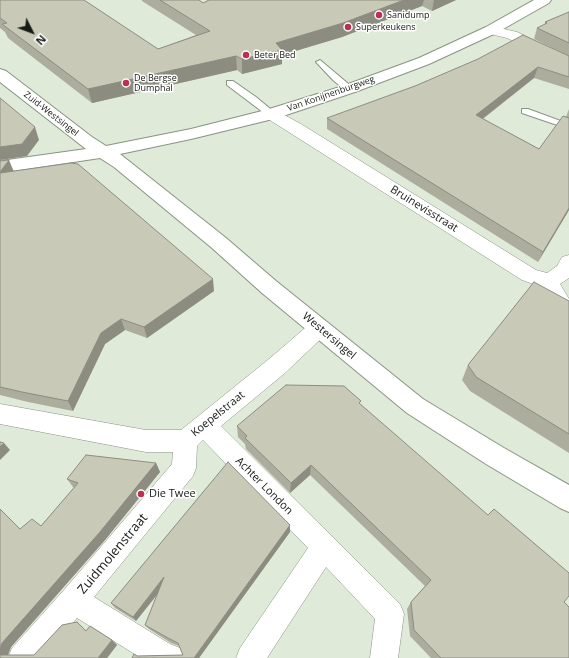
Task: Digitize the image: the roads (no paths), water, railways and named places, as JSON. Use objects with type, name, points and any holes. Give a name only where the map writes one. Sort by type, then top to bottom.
[{"type":"main road","name":"Van Konijnenburgweg","points":[[0,167],[104,152],[191,134],[270,114],[349,89],[424,61],[491,30],[544,0]]},
{"type":"main road","name":"Zuid-Westsingel","points":[[0,74],[68,127],[104,152]]},
{"type":"main road","name":"Westersingel","points":[[104,152],[120,162],[219,243],[269,287],[415,406],[495,456],[569,499]]},
{"type":"street","points":[[491,30],[512,35],[569,64]]},
{"type":"street","name":"Bruinevisstraat","points":[[270,114],[295,128],[529,275],[549,282]]},
{"type":"street","points":[[569,262],[564,271],[549,282],[561,304],[569,308]]},
{"type":"street","name":"Koepelstraat","points":[[0,414],[146,441],[185,441],[277,366],[319,328]]},
{"type":"street","name":"Achter London","points":[[204,425],[390,614],[384,658]]},
{"type":"street","name":"Zuidmolenstraat","points":[[22,658],[74,600],[184,468],[185,441]]},
{"type":"street","points":[[250,658],[324,547]]},
{"type":"street","points":[[74,600],[162,655],[170,658]]},
{"type":"lane","points":[[320,62],[349,89]]},
{"type":"lane","points":[[230,83],[253,98],[270,114]]},
{"type":"lane","points":[[526,111],[569,127]]},
{"type":"place","name":"Sanidump","points":[[379,15]]},
{"type":"place","name":"Superkeukens","points":[[348,27]]},
{"type":"place","name":"Beter Bed","points":[[246,55]]},
{"type":"place","name":"De Bergse Dumphal","points":[[126,83]]},
{"type":"place","name":"Die Twee","points":[[141,494]]}]
